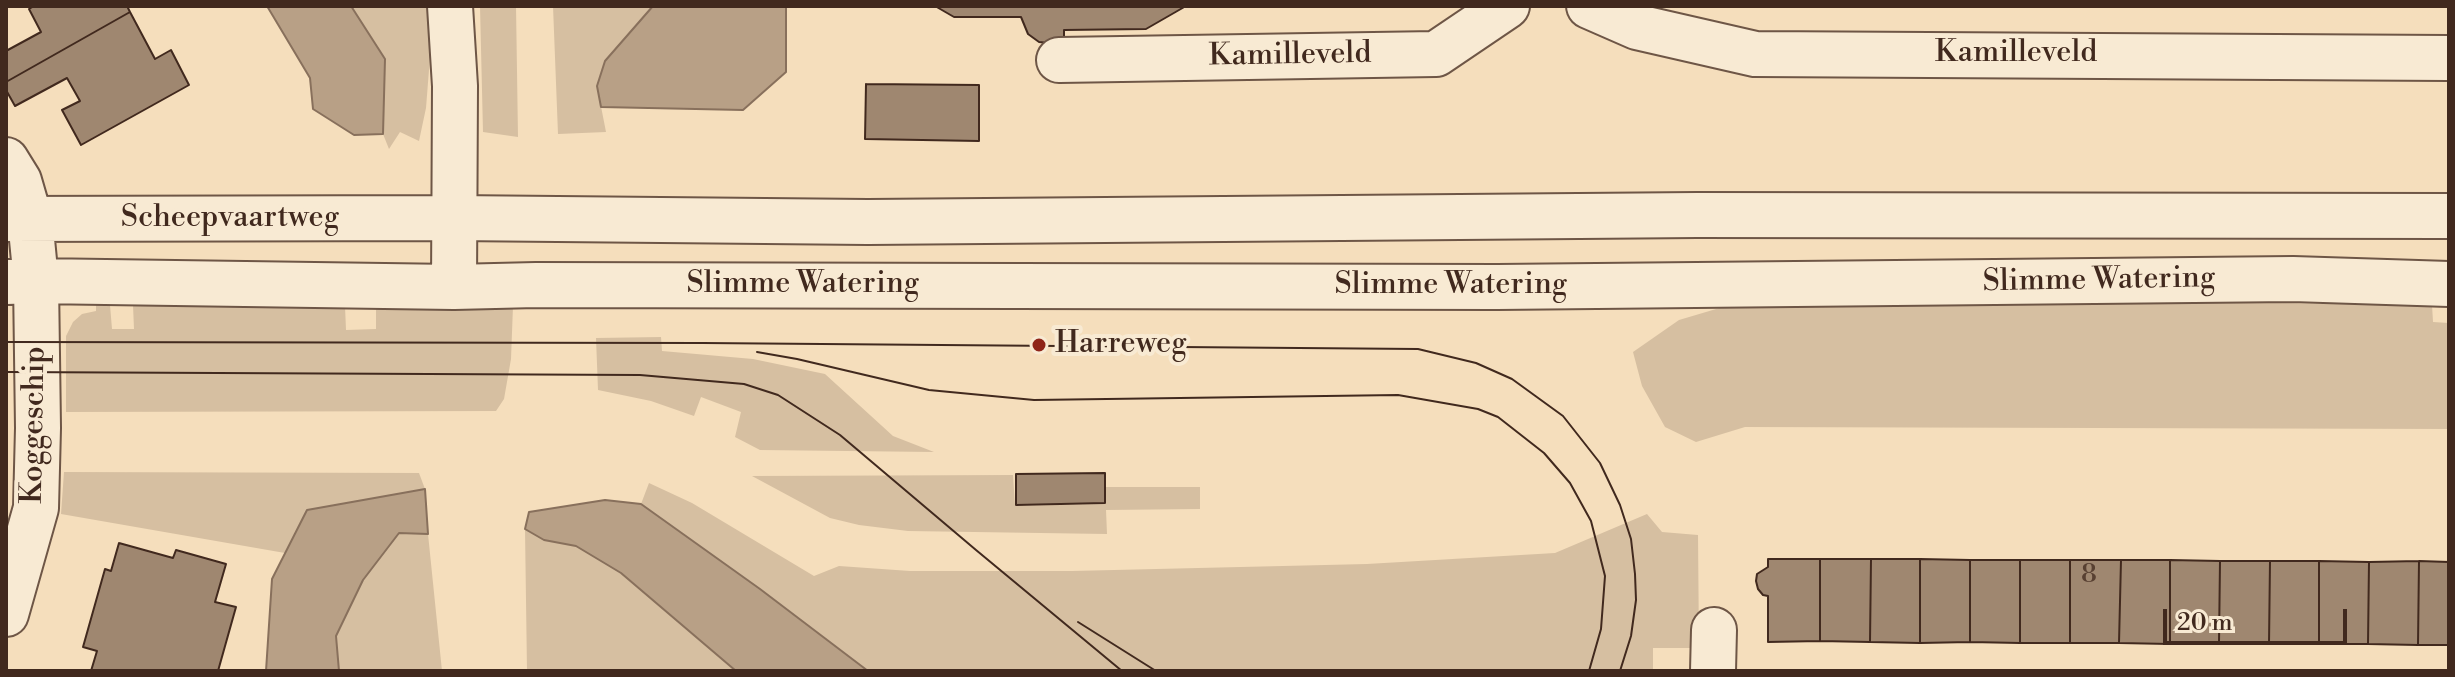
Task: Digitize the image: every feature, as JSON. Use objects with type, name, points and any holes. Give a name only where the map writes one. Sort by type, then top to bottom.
[{"type":"street","points":[[450,6],[455,96],[454,287]]},
{"type":"street","name":"Kamilleveld","points":[[1059,60],[1436,54],[1507,6]]},
{"type":"street","name":"Kamilleveld","points":[[1589,6],[1637,27],[1755,54],[2449,58]]},
{"type":"street","name":"Koggeschip","points":[[6,160],[19,181],[21,281],[38,428],[36,508],[7,605]]},
{"type":"street","name":"Slimme Watering","points":[[454,218],[868,222],[1697,215],[2449,216]]},
{"type":"street","name":"Scheepvaartweg","points":[[18,219],[454,218]]},
{"type":"street","name":"Slimme Watering","points":[[454,287],[1497,287],[2278,279],[2449,284]]},
{"type":"street","name":"Scheepvaartweg","points":[[21,281],[454,287]]},
{"type":"shaded area","points":[[267,6],[351,6],[385,59],[383,134],[354,135],[313,109],[310,78]]},
{"type":"shaded area","points":[[351,6],[429,6],[430,57],[426,108],[419,141],[400,132],[389,149],[383,134],[385,59]]},
{"type":"shaded area","points":[[480,6],[516,6],[518,137],[483,132]]},
{"type":"shaded area","points":[[553,6],[653,6],[605,61],[597,86],[606,132],[558,134]]},
{"type":"shaded area","points":[[653,6],[786,6],[786,72],[743,110],[601,107],[597,86],[605,61]]},
{"type":"shaded area","points":[[1802,297],[2432,305],[2433,322],[2449,323],[2449,429],[1745,427],[1696,442],[1665,427],[1642,386],[1633,352],[1679,320],[1733,304]]},
{"type":"shaded area","points":[[96,305],[110,305],[112,329],[134,329],[133,305],[345,306],[346,330],[376,329],[376,307],[513,306],[511,359],[504,399],[496,411],[66,412],[66,336],[73,322],[82,314],[96,311]]},
{"type":"shaded area","points":[[661,337],[662,351],[753,359],[825,374],[893,436],[934,452],[760,450],[735,437],[741,412],[701,397],[694,416],[651,401],[598,390],[596,338]]},
{"type":"shaded area","points":[[64,472],[419,473],[425,489],[307,510],[285,553],[61,514]]},
{"type":"shaded area","points":[[1013,475],[1015,506],[1106,504],[1106,487],[1200,487],[1200,509],[1106,510],[1107,534],[908,531],[830,518],[752,476]]},
{"type":"shaded area","points":[[649,483],[692,503],[814,576],[839,566],[910,571],[1072,571],[1367,564],[1555,553],[1647,514],[1662,532],[1698,535],[1699,648],[1653,648],[1653,671],[868,671],[641,504]]},
{"type":"shaded area","points":[[425,489],[428,534],[399,533],[363,580],[336,636],[339,671],[266,671],[272,579],[307,510]]},
{"type":"shaded area","points":[[605,500],[641,504],[868,671],[736,671],[621,573],[576,546],[544,540],[525,529],[529,512]]},
{"type":"shaded area","points":[[525,529],[544,540],[576,546],[621,573],[736,671],[527,671]]},
{"type":"shaded area","points":[[399,533],[428,534],[442,671],[339,671],[336,636],[363,580]]},
{"type":"building","points":[[34,6],[127,6],[130,12],[6,82],[6,51],[41,32],[29,9]]},
{"type":"building","points":[[935,6],[1186,6],[1146,29],[1064,30],[1064,41],[1049,43],[1039,42],[1028,34],[1021,17],[954,17]]},
{"type":"building","points":[[130,12],[155,59],[171,50],[189,85],[81,145],[62,110],[80,101],[67,78],[15,106],[6,90],[6,82]]},
{"type":"building","points":[[866,84],[979,85],[979,141],[865,139]]},
{"type":"building","points":[[1105,473],[1105,503],[1016,505],[1016,474]]},
{"type":"building","points":[[119,543],[173,558],[176,550],[226,564],[215,602],[236,607],[218,671],[91,671],[97,651],[83,647],[105,569],[111,571]]},
{"type":"building","points":[[1768,559],[1820,559],[1820,641],[1768,642],[1768,596],[1758,589],[1756,581],[1757,574],[1768,567]]},
{"type":"building","points":[[1820,559],[1871,559],[1870,642],[1820,641]]},
{"type":"building","points":[[1871,559],[1920,559],[1920,643],[1870,642]]},
{"type":"building","points":[[1920,559],[1970,560],[1970,642],[1920,643]]},
{"type":"building","points":[[1970,560],[2020,560],[2020,643],[1970,642]]},
{"type":"building","points":[[2020,560],[2070,560],[2070,643],[2020,643]]},
{"type":"building","points":[[2070,560],[2121,560],[2119,643],[2070,643]]},
{"type":"building","points":[[2121,560],[2170,560],[2170,644],[2119,643]]},
{"type":"building","points":[[2170,560],[2220,561],[2219,643],[2170,644]]},
{"type":"building","points":[[2220,561],[2270,561],[2269,644],[2219,643]]},
{"type":"building","points":[[2270,561],[2319,561],[2319,644],[2269,644]]},
{"type":"building","points":[[2319,561],[2369,562],[2368,644],[2319,644]]},
{"type":"building","points":[[2419,561],[2449,562],[2449,645],[2418,645]]},
{"type":"building","points":[[2419,561],[2418,645],[2368,644],[2369,562]]},
{"type":"tram line","points":[[6,342],[703,343],[1418,349],[1476,363],[1512,379],[1563,416],[1600,463],[1620,505],[1631,539],[1635,574],[1636,600],[1631,636],[1620,671]]},
{"type":"tram line","points":[[757,352],[929,390],[1034,400],[1398,395],[1478,409],[1498,417],[1544,453],[1570,483],[1591,521],[1605,576],[1601,629],[1589,671]]},
{"type":"tram line","points":[[6,372],[640,375],[744,384],[778,395],[840,435],[1122,671]]},
{"type":"tram line","points":[[1078,622],[1156,671]]},
{"type":"place","name":"Harreweg","points":[[1039,345]]}]
